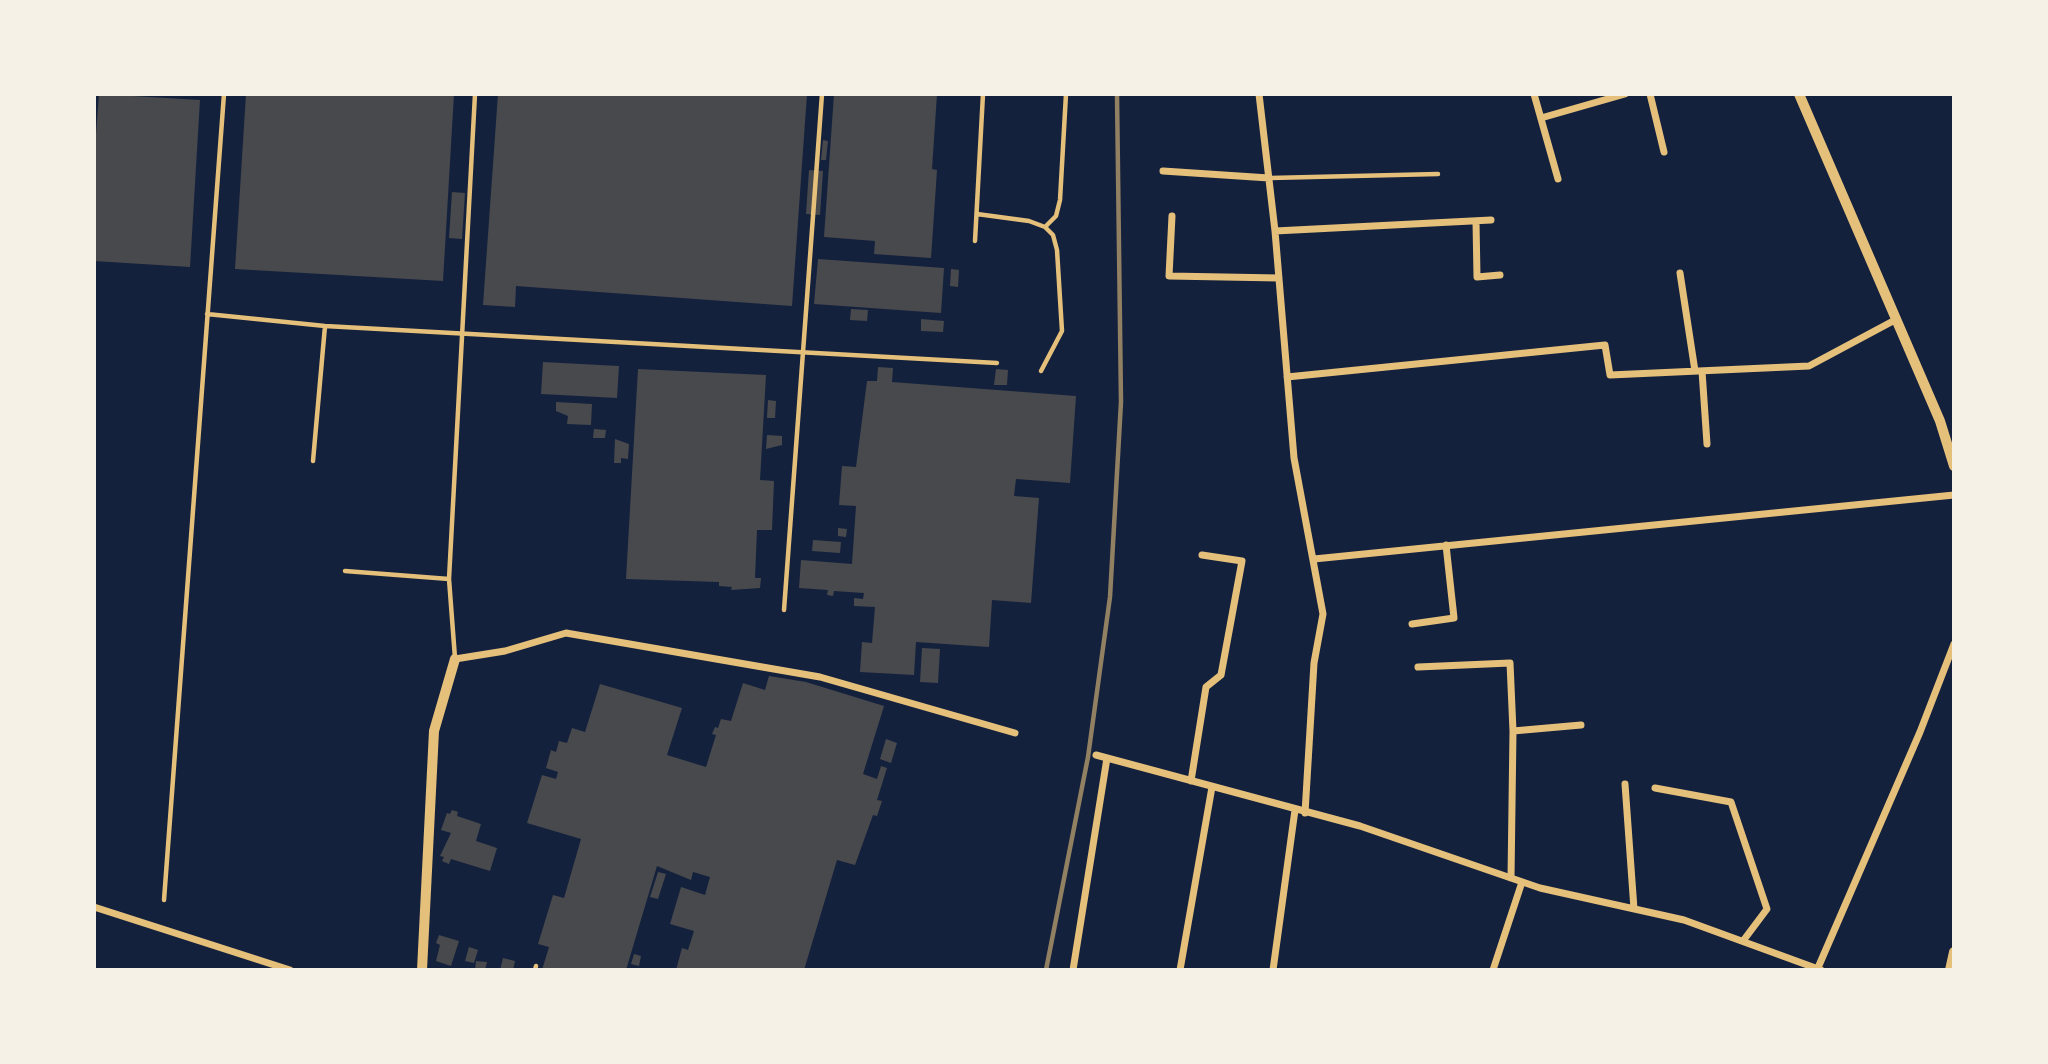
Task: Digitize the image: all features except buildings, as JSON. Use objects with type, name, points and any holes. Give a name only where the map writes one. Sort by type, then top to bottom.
[{"type":"street","points":[[1259,94],[1275,231],[1294,458],[1322,614],[1314,663],[1305,813]]},
{"type":"street","points":[[1534,94],[1558,179]]},
{"type":"street","points":[[1541,118],[1625,94]]},
{"type":"street","points":[[1650,94],[1664,152]]},
{"type":"street","points":[[1799,94],[1940,421],[1954,466]]},
{"type":"street","points":[[1163,171],[1269,178]]},
{"type":"street","points":[[1172,216],[1169,276],[1279,278]]},
{"type":"street","points":[[1476,220],[1477,277],[1500,275]]},
{"type":"street","points":[[1275,231],[1491,220]]},
{"type":"street","points":[[1679,273],[1699,371],[1707,444]]},
{"type":"street","points":[[1287,377],[1605,345],[1610,375],[1809,366],[1895,320]]},
{"type":"street","points":[[1314,559],[1954,495]]},
{"type":"street","points":[[1412,624],[1454,618],[1446,545]]},
{"type":"street","points":[[1191,781],[1206,687],[1221,675],[1242,561],[1202,555]]},
{"type":"street","points":[[422,970],[434,731],[455,659],[505,650],[566,633],[820,677],[1015,733]]},
{"type":"street","points":[[1096,755],[1360,826],[1522,882],[1684,920],[1818,969],[1920,732],[1954,644]]},
{"type":"street","points":[[1418,667],[1510,663],[1513,731],[1511,878]]},
{"type":"street","points":[[1513,731],[1581,725]]},
{"type":"street","points":[[1073,970],[1107,758]]},
{"type":"street","points":[[1625,784],[1634,909]]},
{"type":"street","points":[[1180,970],[1212,787]]},
{"type":"street","points":[[1655,788],[1731,802],[1767,909],[1743,941]]},
{"type":"street","points":[[1273,970],[1295,810]]},
{"type":"street","points":[[1493,970],[1522,882]]},
{"type":"street","points":[[94,906],[290,970]]},
{"type":"street","points":[[1950,970],[1954,952]]},
{"type":"lane","points":[[164,900],[224,94]]},
{"type":"lane","points":[[455,659],[449,579],[475,94]]},
{"type":"lane","points":[[784,611],[822,94]]},
{"type":"lane","points":[[975,241],[983,94]]},
{"type":"lane","points":[[1045,227],[1056,216],[1060,200],[1066,94]]},
{"type":"lane","points":[[1269,178],[1437,174]]},
{"type":"lane","points":[[976,214],[1029,221],[1045,227],[1053,235],[1057,250],[1062,331],[1041,371]]},
{"type":"lane","points":[[207,314],[326,326],[997,363]]},
{"type":"lane","points":[[313,461],[326,326]]},
{"type":"lane","points":[[345,571],[449,579]]},
{"type":"railway","points":[[1046,970],[1088,757],[1110,597],[1121,402],[1117,94]]}]
